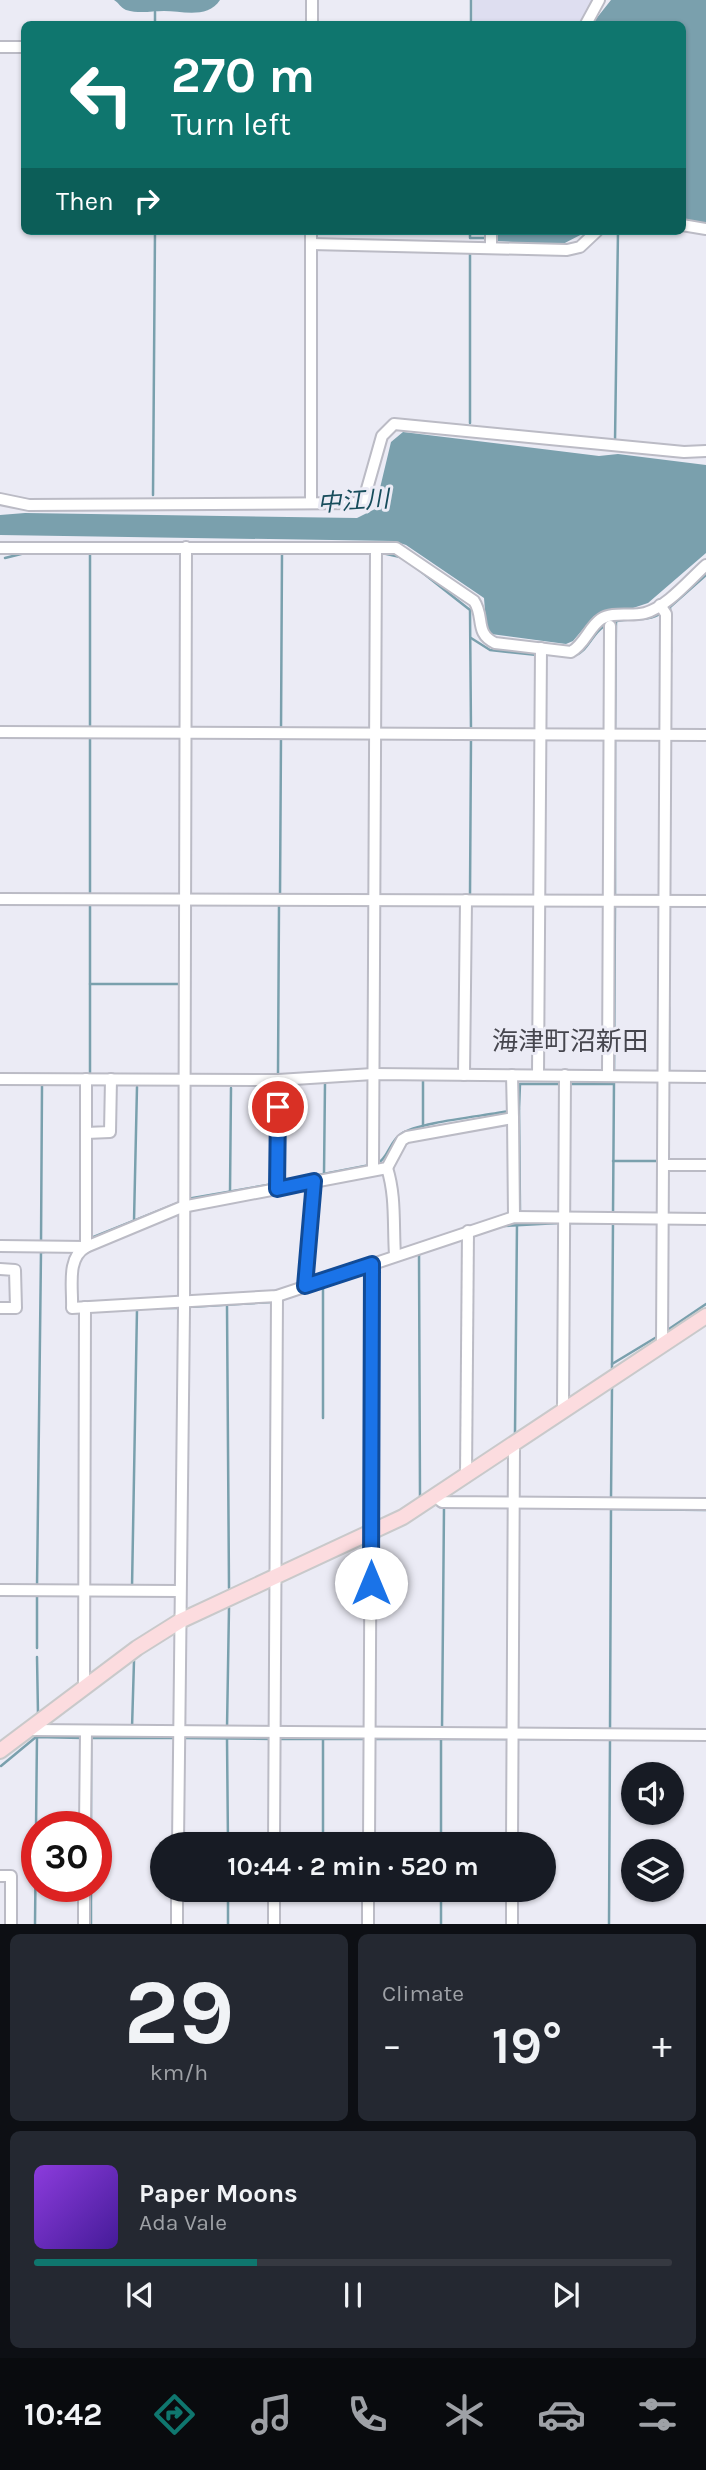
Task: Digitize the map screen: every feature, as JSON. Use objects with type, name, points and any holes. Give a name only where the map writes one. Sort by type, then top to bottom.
[{"type":"main road","points":[[0,1751],[136,1648],[180,1621],[371,1532],[436,1497],[706,1316]]},
{"type":"street","points":[[312,0],[312,21]]},
{"type":"street","points":[[588,21],[599,0]]},
{"type":"street","points":[[0,47],[21,47]]},
{"type":"street","points":[[686,226],[706,229]]},
{"type":"street","points":[[311,235],[311,502]]},
{"type":"street","points":[[311,244],[491,239],[567,250],[580,247],[593,235]]},
{"type":"street","points":[[0,499],[29,505],[363,503],[382,436],[394,424],[684,452],[706,451]]},
{"type":"street","points":[[178,1832],[186,547]]},
{"type":"street","points":[[0,548],[403,550],[474,601],[479,608],[480,628],[485,638],[495,643],[571,652],[600,619],[645,613],[660,605],[706,565]]},
{"type":"street","points":[[373,1170],[376,548]]},
{"type":"street","points":[[660,605],[666,614],[662,1345]]},
{"type":"street","points":[[612,1075],[614,619]]},
{"type":"street","points":[[538,1075],[541,648]]},
{"type":"street","points":[[0,732],[706,735]]},
{"type":"street","points":[[0,898],[706,901]]},
{"type":"street","points":[[464,1075],[466,900]]},
{"type":"street","points":[[0,1079],[278,1080],[373,1074],[706,1077]]},
{"type":"street","points":[[512,1075],[514,1217]]},
{"type":"street","points":[[563,1411],[565,1075]]},
{"type":"street","points":[[86,1079],[86,1247]]},
{"type":"street","points":[[86,1133],[110,1132],[111,1079]]},
{"type":"street","points":[[277,1189],[278,1080]]},
{"type":"street","points":[[395,1255],[392,1214],[394,1189],[387,1168],[402,1140],[513,1118]]},
{"type":"street","points":[[664,1165],[706,1165]]},
{"type":"street","points":[[387,1168],[182,1206],[86,1247],[77,1252],[73,1260],[72,1308],[277,1296],[514,1217],[706,1219]]},
{"type":"street","points":[[305,1286],[314,1181]]},
{"type":"street","points":[[466,1476],[468,1231]]},
{"type":"street","points":[[0,1246],[86,1247]]},
{"type":"street","points":[[369,1832],[372,1264]]},
{"type":"street","points":[[0,1269],[15,1269],[16,1308],[0,1308]]},
{"type":"street","points":[[274,1832],[277,1296]]},
{"type":"street","points":[[84,1688],[85,1307]]},
{"type":"street","points":[[512,1832],[514,1445]]},
{"type":"street","points":[[436,1497],[442,1502],[514,1504],[706,1504]]},
{"type":"street","points":[[0,1590],[180,1591]]},
{"type":"street","points":[[31,1730],[706,1735]]},
{"type":"street","points":[[85,1811],[86,1731]]},
{"type":"street","points":[[0,1876],[10,1876],[11,1924]]},
{"type":"street","points":[[84,1902],[84,1924]]},
{"type":"street","points":[[177,1902],[177,1924]]},
{"type":"street","points":[[274,1902],[274,1924]]},
{"type":"street","points":[[368,1902],[368,1924]]},
{"type":"street","points":[[512,1902],[512,1924]]},
{"type":"shaded area","points":[[114,0],[220,0],[209,10],[194,13],[131,11],[124,9]]},
{"type":"shaded area","points":[[473,0],[597,0],[585,21],[473,21]]},
{"type":"shaded area","points":[[611,0],[706,0],[706,223],[686,220],[686,21],[594,21]]},
{"type":"shaded area","points":[[496,235],[580,235],[561,245],[496,241]]},
{"type":"shaded area","points":[[403,432],[599,456],[618,454],[706,465],[706,553],[648,603],[594,616],[573,641],[566,644],[491,634],[486,624],[484,598],[406,545],[394,541],[0,535],[0,515],[25,513],[357,518],[375,509],[391,442]]},
{"type":"waterway","points":[[471,0],[471,21]]},
{"type":"waterway","points":[[155,12],[155,21]]},
{"type":"waterway","points":[[153,495],[155,235]]},
{"type":"waterway","points":[[470,235],[470,238],[488,238]]},
{"type":"waterway","points":[[615,441],[618,235]]},
{"type":"waterway","points":[[470,252],[470,423]]},
{"type":"waterway","points":[[5,558],[29,552]]},
{"type":"waterway","points":[[90,552],[90,730]]},
{"type":"waterway","points":[[281,730],[282,553]]},
{"type":"waterway","points":[[382,553],[400,557]]},
{"type":"waterway","points":[[414,566],[470,610],[471,731]]},
{"type":"waterway","points":[[671,652],[670,607],[706,575]]},
{"type":"waterway","points":[[572,656],[581,652],[599,630],[610,623],[654,617],[661,613]]},
{"type":"waterway","points":[[615,731],[616,619]]},
{"type":"waterway","points":[[471,638],[490,650],[537,655]]},
{"type":"waterway","points":[[90,736],[90,897]]},
{"type":"waterway","points":[[280,897],[281,736]]},
{"type":"waterway","points":[[470,896],[471,738]]},
{"type":"waterway","points":[[615,738],[615,896]]},
{"type":"waterway","points":[[90,902],[90,1074]]},
{"type":"waterway","points":[[614,1074],[615,902]]},
{"type":"waterway","points":[[278,1074],[279,905]]},
{"type":"waterway","points":[[90,984],[180,984]]},
{"type":"waterway","points":[[669,1007],[669,1070]]},
{"type":"waterway","points":[[423,1080],[423,1126]]},
{"type":"waterway","points":[[613,1214],[614,1081]]},
{"type":"waterway","points":[[324,1174],[325,1083]]},
{"type":"waterway","points":[[519,1109],[520,1084],[561,1084]]},
{"type":"waterway","points":[[568,1084],[613,1084]]},
{"type":"waterway","points":[[41,1243],[42,1086]]},
{"type":"waterway","points":[[134,1221],[137,1087]]},
{"type":"waterway","points":[[230,1192],[231,1088]]},
{"type":"waterway","points":[[519,1109],[520,1212]]},
{"type":"waterway","points":[[377,1164],[397,1137],[410,1130],[509,1111]]},
{"type":"waterway","points":[[613,1161],[659,1161]]},
{"type":"waterway","points":[[282,1182],[370,1165]]},
{"type":"waterway","points":[[187,1199],[273,1184]]},
{"type":"waterway","points":[[91,1238],[178,1203]]},
{"type":"waterway","points":[[612,1368],[613,1221]]},
{"type":"waterway","points":[[515,1433],[517,1223]]},
{"type":"waterway","points":[[504,1226],[559,1223]]},
{"type":"waterway","points":[[566,1223],[612,1223]]},
{"type":"waterway","points":[[37,1587],[41,1252],[44,1252]]},
{"type":"waterway","points":[[419,1252],[420,1496]]},
{"type":"waterway","points":[[323,1285],[323,1418]]},
{"type":"waterway","points":[[188,1307],[272,1302]]},
{"type":"waterway","points":[[666,1331],[706,1304]]},
{"type":"waterway","points":[[227,1306],[229,1588]]},
{"type":"waterway","points":[[161,1308],[179,1308]]},
{"type":"waterway","points":[[132,1588],[137,1309]]},
{"type":"waterway","points":[[612,1364],[660,1335]]},
{"type":"waterway","points":[[611,1498],[612,1388]]},
{"type":"waterway","points":[[442,1730],[444,1507]]},
{"type":"waterway","points":[[610,1731],[611,1507]]},
{"type":"waterway","points":[[611,1509],[706,1510]]},
{"type":"waterway","points":[[37,1594],[37,1648]]},
{"type":"waterway","points":[[227,1728],[229,1608]]},
{"type":"waterway","points":[[37,1657],[38,1714]]},
{"type":"waterway","points":[[132,1728],[134,1661]]},
{"type":"waterway","points":[[35,1924],[37,1735]]},
{"type":"waterway","points":[[1,1766],[36,1737],[82,1738]]},
{"type":"waterway","points":[[89,1738],[176,1738]]},
{"type":"waterway","points":[[182,1738],[270,1739]]},
{"type":"waterway","points":[[227,1738],[228,1832]]},
{"type":"waterway","points":[[279,1739],[366,1739]]},
{"type":"waterway","points":[[323,1739],[323,1832]]},
{"type":"waterway","points":[[374,1739],[510,1739]]},
{"type":"waterway","points":[[516,1739],[597,1739]]},
{"type":"waterway","points":[[609,1924],[610,1739]]},
{"type":"waterway","points":[[441,1740],[441,1832]]},
{"type":"waterway","points":[[91,1743],[91,1811]]},
{"type":"waterway","points":[[91,1902],[91,1924]]},
{"type":"waterway","points":[[228,1902],[228,1924]]},
{"type":"waterway","points":[[441,1902],[441,1924]]},
{"type":"district","name":"海津町沼新田","points":[[570,1041]]},
{"type":"route","points":[[278,1107],[277,1189],[314,1181],[305,1286],[372,1264],[371,1583]]},
{"type":"water label","name":"中江川","points":[[353,501]]}]
